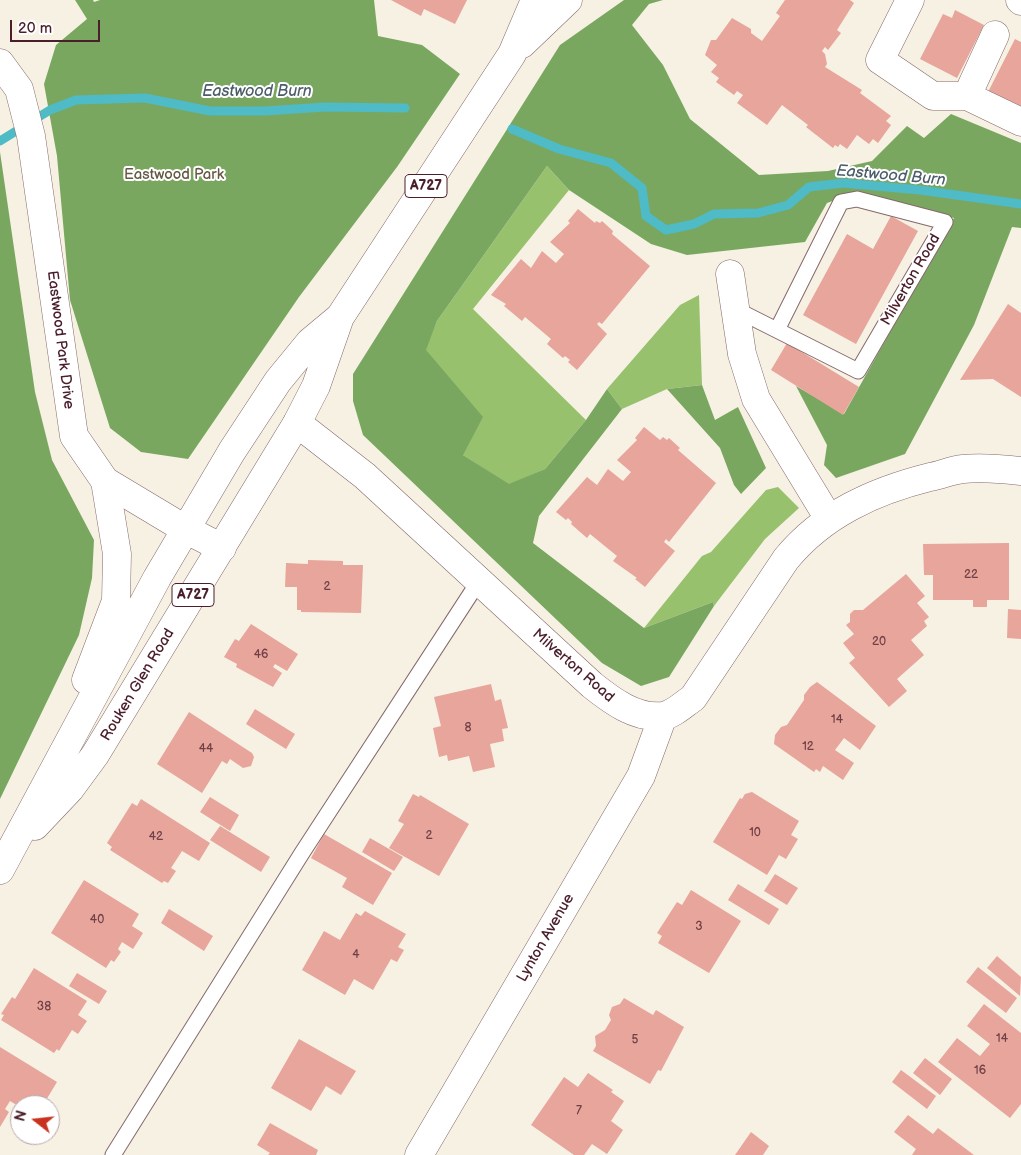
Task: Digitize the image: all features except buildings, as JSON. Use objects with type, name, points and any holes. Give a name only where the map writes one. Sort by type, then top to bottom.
[{"type":"street","name":"Rouken Glen Road","points":[[6,861],[70,788],[95,755],[297,423],[316,386],[340,317],[512,54],[535,0]]},
{"type":"street","name":"Rouken Glen Road","points":[[512,54],[568,0]]},
{"type":"street","points":[[910,0],[880,60],[933,96],[967,96],[1021,122]]},
{"type":"street","points":[[967,96],[996,35]]},
{"type":"street","name":"Eastwood Park Drive","points":[[0,63],[19,89],[31,136],[74,436],[105,481],[185,529],[222,548]]},
{"type":"street","points":[[730,274],[737,310],[742,354],[756,399],[830,519]]},
{"type":"street","name":"Rouken Glen Road","points":[[6,861],[185,529],[232,450],[278,381],[310,342],[340,317]]},
{"type":"street","name":"Milverton Road","points":[[297,423],[365,476],[592,685],[615,703],[640,713],[663,716]]},
{"type":"street","points":[[663,716],[676,711],[693,698],[786,559],[802,539],[830,519],[868,497],[905,484],[955,471],[964,469],[1021,471]]},
{"type":"street","points":[[52,773],[116,601],[117,554],[105,481]]},
{"type":"street","name":"Lynton Avenue","points":[[419,1155],[641,776],[663,716]]},
{"type":"lane","name":"Milverton Road","points":[[737,310],[776,330],[858,371],[944,222],[857,199],[841,202],[776,330]]},
{"type":"lane","points":[[113,1155],[302,853],[479,581]]},
{"type":"green space","name":"Eastwood Park","points":[[75,0],[93,0],[94,2],[100,0],[374,0],[378,36],[422,45],[460,74],[397,167],[299,297],[188,459],[141,452],[110,428],[70,300],[57,156],[44,84],[56,45],[87,19]]},
{"type":"green space","points":[[624,0],[663,0],[649,4],[632,25],[663,65],[690,119],[759,175],[828,171],[872,161],[907,126],[924,138],[951,114],[1021,143],[1021,228],[1012,227],[974,325],[905,454],[836,478],[824,465],[827,445],[796,386],[844,414],[954,218],[857,192],[827,203],[805,242],[687,255],[651,244],[569,190],[547,166],[437,321],[426,350],[483,417],[463,455],[509,484],[545,469],[586,420],[607,389],[622,409],[539,516],[533,543],[644,628],[713,602],[714,606],[669,677],[641,686],[602,663],[363,435],[353,401],[353,374],[560,45]]},
{"type":"green space","points":[[0,152],[35,392],[52,460],[94,540],[92,578],[79,635],[0,799]]},
{"type":"green space","points":[[547,166],[569,190],[473,309],[586,420],[545,469],[509,485],[463,455],[425,350],[437,321]]},
{"type":"green space","points":[[699,295],[702,385],[667,389],[622,409],[607,389],[680,305]]},
{"type":"green space","points":[[702,385],[715,420],[738,407],[766,468],[741,494],[734,485],[720,448],[667,389]]},
{"type":"green space","points":[[778,487],[799,508],[765,539],[714,606],[713,602],[644,628],[702,556],[711,552],[766,490]]},
{"type":"waterway","name":"Eastwood Burn","points":[[0,141],[50,110],[76,100],[145,98],[210,111],[265,111],[325,107],[405,108]]},
{"type":"waterway","name":"Eastwood Burn","points":[[512,129],[559,149],[611,163],[642,188],[646,216],[666,230],[694,224],[714,214],[758,213],[788,205],[809,187],[843,183],[920,190],[1021,204]]}]
